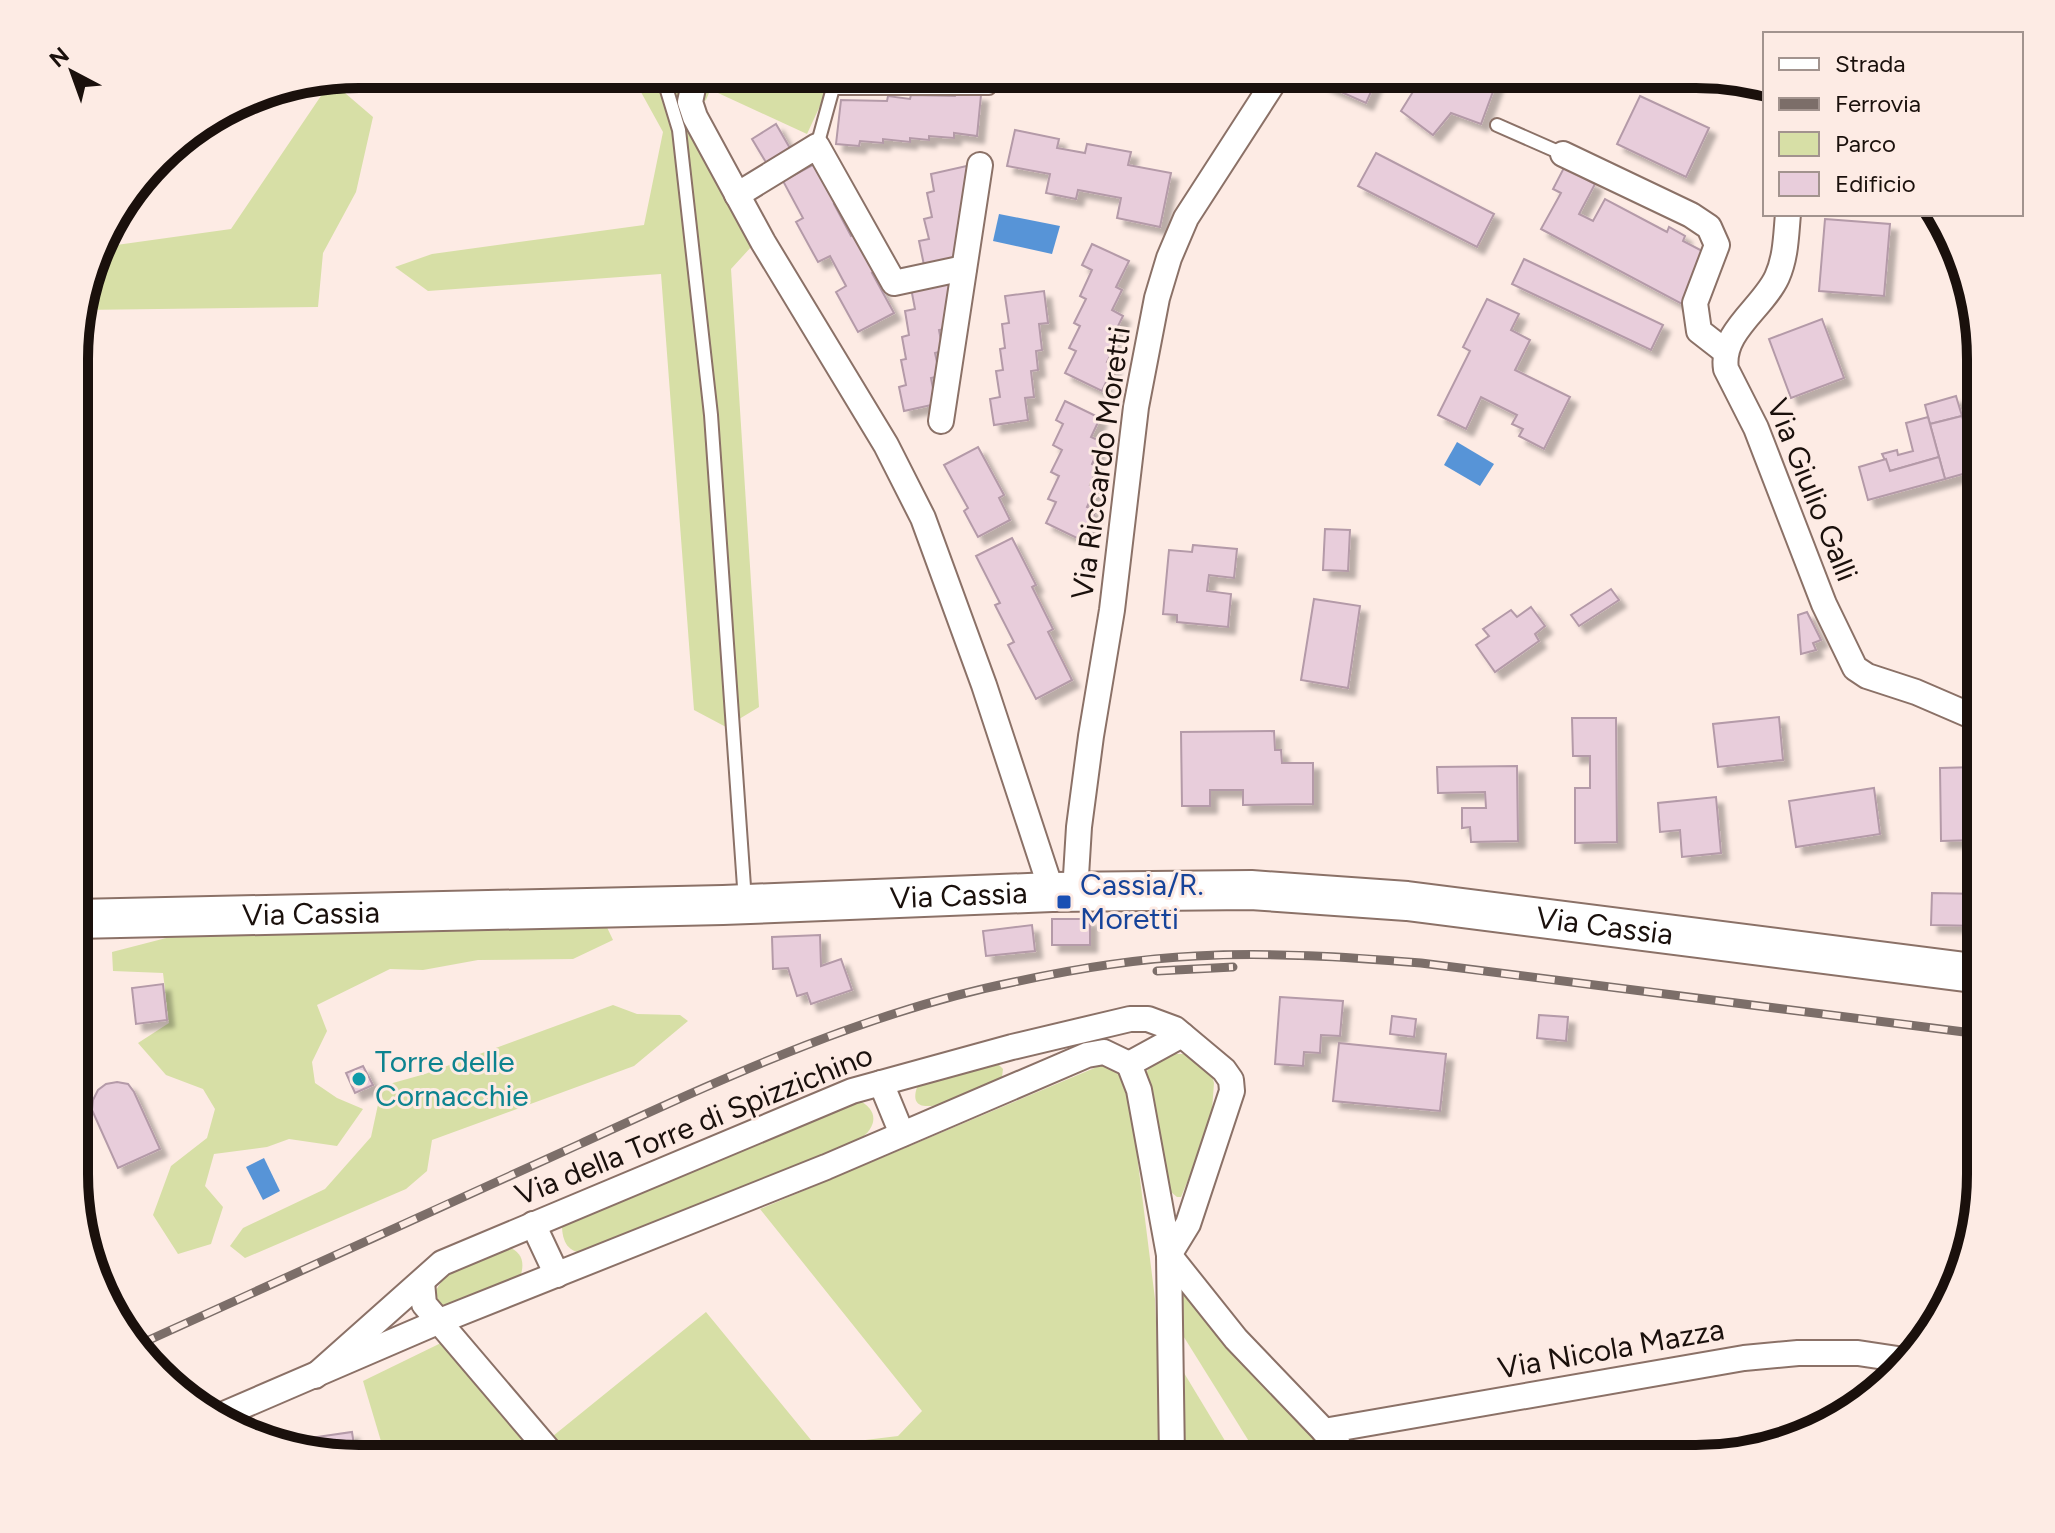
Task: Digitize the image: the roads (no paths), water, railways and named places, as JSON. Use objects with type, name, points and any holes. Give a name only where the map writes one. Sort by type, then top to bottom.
[{"type":"main road","name":"Via Cassia","points":[[89,924],[1064,892],[1238,890],[1407,901],[1966,972]]},
{"type":"street","points":[[693,88],[690,102],[695,117],[737,195],[886,445],[923,518],[1064,892]]},
{"type":"street","name":"Via Riccardo Moretti","points":[[1064,892],[1079,827],[1112,610],[1136,407],[1157,298],[1186,218],[1270,89]]},
{"type":"street","points":[[737,195],[817,146],[894,283],[964,268]]},
{"type":"street","points":[[1563,154],[1691,215],[1709,227],[1717,245],[1695,303],[1699,331],[1726,352],[1734,334],[1768,293],[1779,273],[1788,216]]},
{"type":"street","points":[[941,421],[980,165]]},
{"type":"street","name":"Via Giulio Galli","points":[[1726,352],[1726,369],[1756,428],[1824,604],[1855,668],[1867,676],[1916,692],[1966,714]]},
{"type":"street","name":"Via della Torre di Spizzichino","points":[[315,1376],[442,1263],[821,1104],[881,1083],[1130,1019],[1163,1023],[1224,1070],[1231,1080],[1232,1091],[1188,1224],[1169,1255]]},
{"type":"street","points":[[1172,1445],[1169,1255],[1139,1090],[1129,1064],[1182,1035]]},
{"type":"street","points":[[1012,1047],[1018,1083]]},
{"type":"street","name":"Via della Torre di Spizzichino","points":[[229,1412],[440,1321],[826,1167],[1018,1083],[1104,1052],[1129,1064]]},
{"type":"street","points":[[881,1083],[902,1134]]},
{"type":"street","points":[[533,1224],[557,1275]]},
{"type":"street","points":[[1169,1255],[1236,1339],[1337,1445]]},
{"type":"street","points":[[422,1282],[424,1304],[544,1444]]},
{"type":"street","name":"Via Nicola Mazza","points":[[1324,1431],[1744,1358],[1798,1353],[1858,1353],[1894,1359]]},
{"type":"lane","points":[[666,88],[679,130],[711,415],[745,904]]},
{"type":"lane","points":[[817,146],[833,88]]},
{"type":"lane","points":[[1497,125],[1563,154]]},
{"type":"water","points":[[999,214],[1060,226],[1052,254],[993,241]]},
{"type":"water","points":[[1457,442],[1494,464],[1480,486],[1444,465]]},
{"type":"water","points":[[264,1158],[280,1191],[263,1200],[246,1167]]},
{"type":"railway","points":[[146,1341],[685,1096],[792,1051],[901,1011],[957,995],[1082,969],[1224,955],[1309,956],[1421,963],[1966,1032]]},
{"type":"railway","points":[[1157,971],[1233,967]]},
{"type":"place","name":"Cassia/R. Moretti","points":[[1064,902]]},
{"type":"place","name":"Torre delle Cornacchie","points":[[359,1079]]}]
